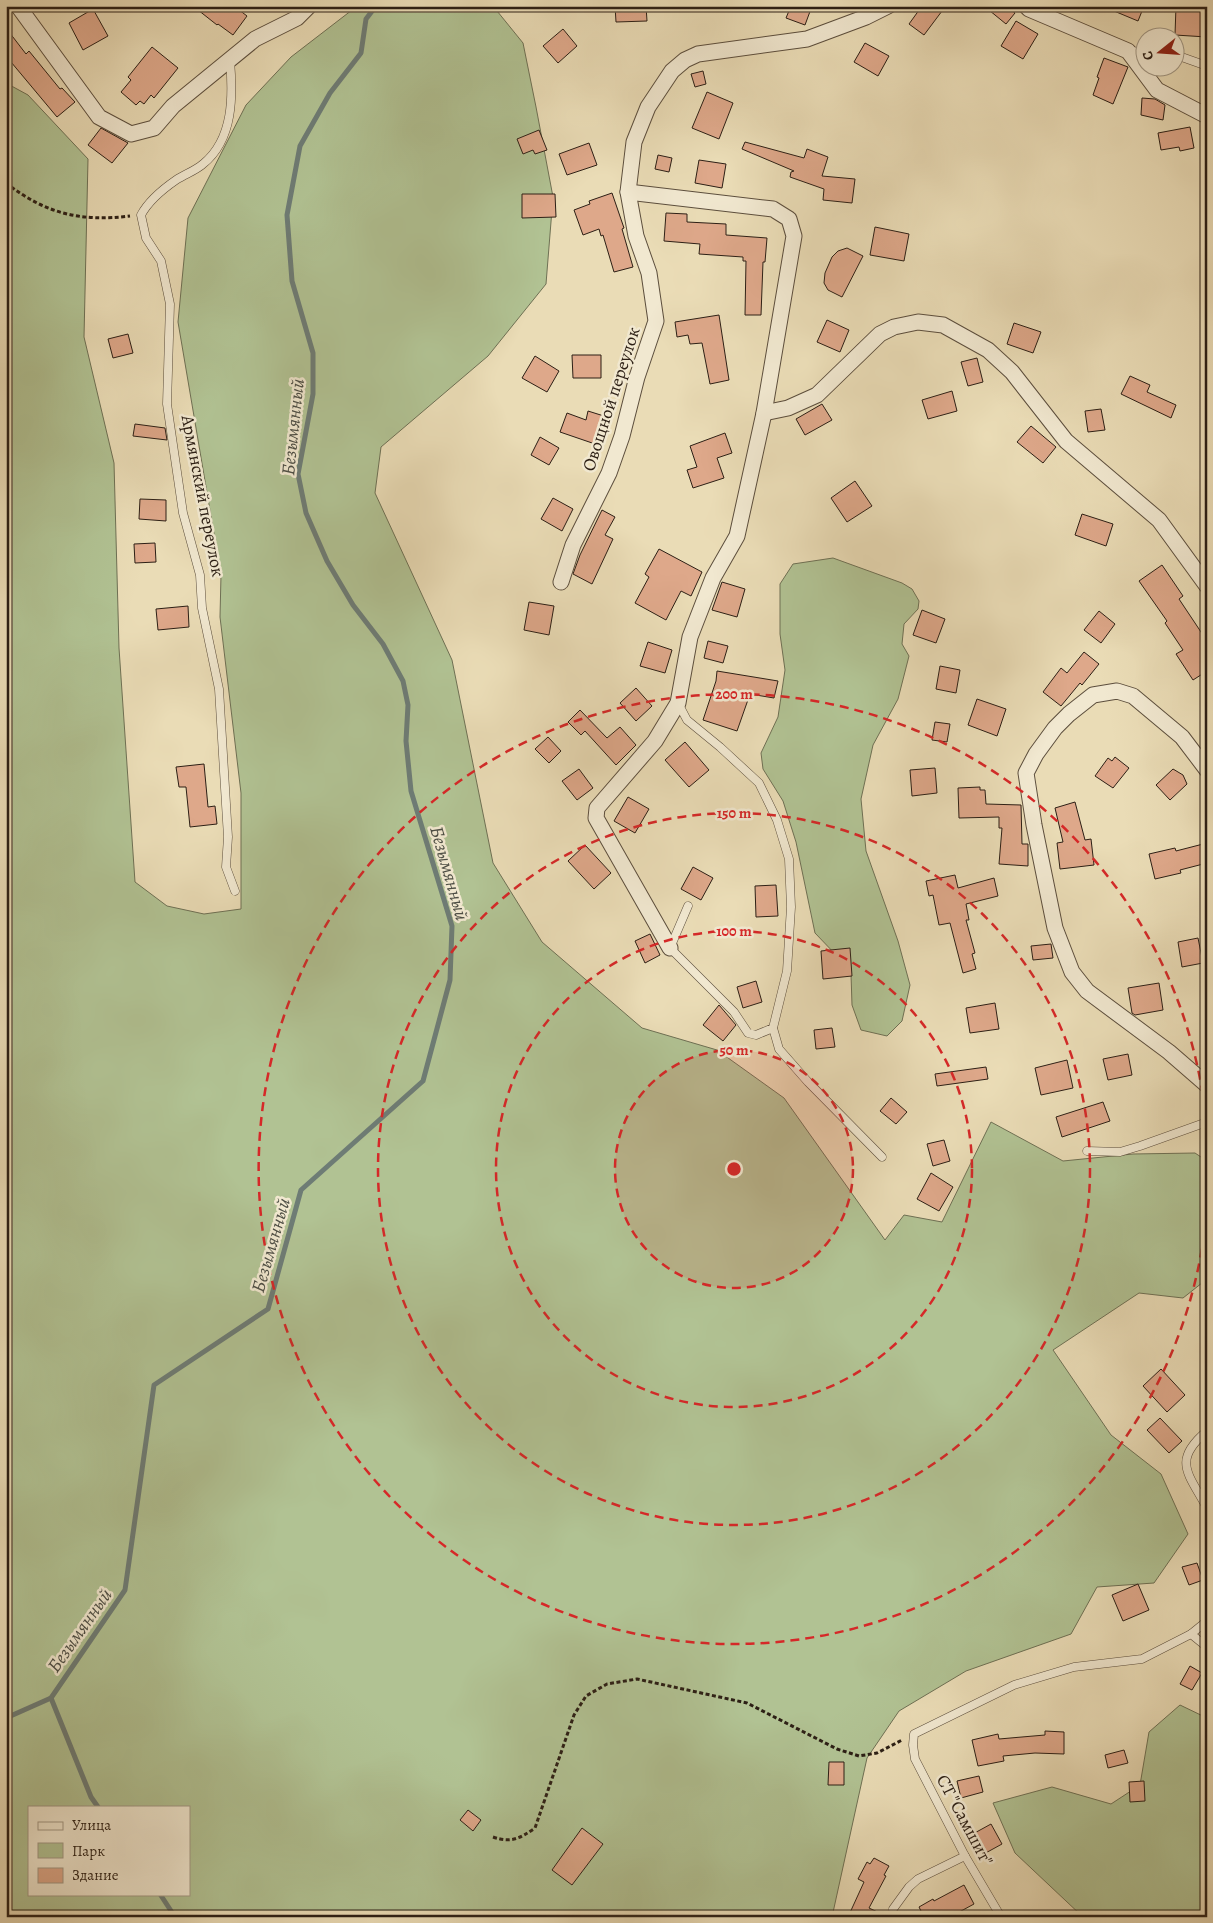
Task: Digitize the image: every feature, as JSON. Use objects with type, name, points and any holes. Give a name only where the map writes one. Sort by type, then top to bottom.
[{"type":"street","points":[[18,6],[99,117],[131,134],[154,128],[173,106],[255,38],[297,18],[309,6]]},
{"type":"street","name":"Овощной переулок","points":[[561,582],[573,545],[609,473],[656,322],[649,273],[636,236],[628,192],[634,142],[648,107],[672,71],[685,60],[698,54],[808,39],[866,17],[888,6]]},
{"type":"street","points":[[1026,6],[1029,9],[1128,51],[1156,90],[1207,116]]},
{"type":"street","points":[[628,192],[773,209],[789,219],[794,236],[764,413],[746,502],[737,536],[713,578],[690,637],[678,703],[655,741],[597,808],[596,812],[596,818],[670,948]]},
{"type":"street","points":[[764,413],[788,408],[817,395],[880,334],[894,327],[918,322],[943,325],[988,350],[1012,372],[1066,441],[1160,520],[1207,586]]},
{"type":"street","points":[[1207,770],[1182,737],[1133,696],[1117,691],[1093,695],[1069,714],[1055,728],[1036,754],[1026,773],[1034,825],[1055,928],[1072,972],[1087,991],[1170,1052],[1207,1085]]},
{"type":"lane","points":[[1128,51],[1136,51]]},
{"type":"lane","points":[[1186,59],[1207,66]]},
{"type":"lane","points":[[141,215],[147,203],[176,180],[203,164],[217,146],[228,126],[232,91],[230,60]]},
{"type":"lane","name":"Армянский переулок","points":[[141,215],[146,238],[161,261],[170,304],[167,404],[183,514],[200,575],[202,608],[219,690],[228,837],[226,867],[236,891]]},
{"type":"lane","points":[[678,703],[687,720],[759,783],[777,820],[789,859],[791,907],[787,971],[772,1028],[779,1049],[808,1082],[882,1157]]},
{"type":"lane","points":[[688,906],[670,948],[734,1012],[748,1033],[756,1035],[772,1028]]},
{"type":"lane","points":[[1087,1151],[1120,1152],[1207,1122]]},
{"type":"lane","points":[[1207,1431],[1187,1452],[1185,1462],[1187,1471],[1207,1508]]},
{"type":"lane","points":[[914,1734],[1014,1685],[1074,1667],[1142,1658],[1191,1634],[1207,1621]]},
{"type":"lane","points":[[1191,1634],[1207,1647]]},
{"type":"lane","name":"СТ \"Самшит\"","points":[[914,1734],[913,1745],[916,1759],[965,1856],[1001,1917]]},
{"type":"lane","points":[[894,1909],[909,1887],[918,1879],[965,1856]]},
{"type":"path","points":[[6,182],[26,198],[72,216],[104,219],[141,215]]},
{"type":"path","points":[[493,1837],[506,1841],[524,1836],[535,1828],[574,1715],[586,1696],[607,1684],[638,1679],[747,1703],[837,1749],[859,1756],[877,1753],[914,1734]]},
{"type":"green space","points":[[366,6],[493,6],[523,43],[553,197],[546,284],[488,356],[381,447],[375,493],[452,660],[493,863],[542,942],[642,1028],[717,1050],[784,1098],[885,1240],[904,1215],[942,1222],[991,1122],[1063,1161],[1133,1154],[1195,1153],[1207,1161],[1207,1279],[1183,1298],[1139,1293],[1053,1350],[1111,1435],[1161,1474],[1188,1534],[1154,1583],[1097,1587],[1071,1634],[966,1671],[899,1711],[867,1758],[832,1917],[6,1917],[6,83],[28,95],[88,159],[84,337],[114,463],[119,648],[135,882],[167,906],[204,914],[241,909],[241,793],[220,617],[221,575],[178,322],[188,218],[246,105],[291,57],[352,10]]},
{"type":"green space","points":[[833,558],[902,583],[912,589],[919,601],[918,609],[904,624],[902,644],[909,656],[898,699],[873,745],[861,799],[866,851],[898,941],[910,985],[902,1021],[887,1036],[861,1030],[852,1005],[851,974],[815,933],[796,842],[783,801],[763,769],[761,753],[778,717],[785,670],[780,634],[780,584],[793,564]]},
{"type":"green space","points":[[1180,1705],[1207,1718],[1207,1917],[1083,1917],[1015,1853],[993,1803],[1052,1787],[1111,1804],[1140,1785],[1149,1732]]},
{"type":"building","points":[[193,6],[234,6],[247,16],[233,35]]},
{"type":"building","points":[[615,6],[646,6],[647,21],[616,22]]},
{"type":"building","points":[[791,6],[812,6],[805,25],[786,18]]},
{"type":"building","points":[[922,6],[935,6],[942,11],[924,35],[909,24]]},
{"type":"building","points":[[984,6],[1006,6],[1015,13],[1006,24]]},
{"type":"building","points":[[1102,6],[1144,6],[1138,21]]},
{"type":"building","points":[[1176,6],[1207,6],[1207,37],[1186,36],[1186,28],[1175,28]]},
{"type":"building","points":[[93,9],[108,36],[83,50],[69,23]]},
{"type":"building","points":[[1016,21],[1038,34],[1023,59],[1001,46]]},
{"type":"building","points":[[6,28],[26,54],[29,51],[60,89],[62,88],[75,102],[57,117],[6,56]]},
{"type":"building","points":[[563,29],[577,46],[558,63],[543,46]]},
{"type":"building","points":[[865,43],[889,56],[878,76],[854,62]]},
{"type":"building","points":[[152,47],[178,68],[154,98],[151,95],[144,104],[140,101],[136,105],[121,92],[131,80],[128,77]]},
{"type":"building","points":[[1104,58],[1128,67],[1113,104],[1093,95]]},
{"type":"building","points":[[703,71],[706,84],[695,87],[691,74]]},
{"type":"building","points":[[707,92],[733,103],[719,139],[692,128]]},
{"type":"building","points":[[1142,98],[1155,99],[1165,105],[1163,120],[1141,115]]},
{"type":"building","points":[[1190,127],[1194,148],[1180,151],[1179,147],[1161,150],[1158,133]]},
{"type":"building","points":[[101,128],[128,143],[112,163],[88,145]]},
{"type":"building","points":[[539,130],[547,150],[535,154],[533,150],[523,154],[517,139]]},
{"type":"building","points":[[745,142],[804,158],[807,149],[828,157],[822,176],[855,179],[852,203],[823,200],[824,189],[790,177],[791,172],[794,171],[742,149]]},
{"type":"building","points":[[589,143],[597,165],[567,175],[559,154]]},
{"type":"building","points":[[658,155],[672,158],[669,172],[655,169]]},
{"type":"building","points":[[699,160],[726,164],[722,188],[695,183]]},
{"type":"building","points":[[612,193],[624,228],[622,229],[633,267],[614,272],[603,235],[601,236],[599,229],[583,235],[574,210],[590,204],[589,201]]},
{"type":"building","points":[[522,194],[555,194],[556,217],[522,218]]},
{"type":"building","points":[[666,213],[687,214],[687,222],[726,224],[726,235],[767,238],[765,262],[763,262],[761,315],[745,315],[746,261],[743,261],[743,257],[699,254],[700,244],[664,241]]},
{"type":"building","points":[[875,227],[909,234],[904,261],[870,255]]},
{"type":"building","points":[[847,248],[863,256],[842,297],[828,290],[824,283],[825,273],[832,257],[838,251]]},
{"type":"building","points":[[719,315],[729,380],[710,384],[702,343],[690,344],[688,335],[677,337],[675,322]]},
{"type":"building","points":[[827,320],[849,330],[840,352],[817,342]]},
{"type":"building","points":[[1014,323],[1041,332],[1033,353],[1007,344]]},
{"type":"building","points":[[128,334],[133,353],[113,358],[108,339]]},
{"type":"building","points":[[572,355],[601,355],[601,378],[573,378]]},
{"type":"building","points":[[535,356],[559,371],[547,392],[522,378]]},
{"type":"building","points":[[977,358],[983,382],[968,386],[961,362]]},
{"type":"building","points":[[1130,376],[1150,385],[1147,392],[1176,405],[1171,418],[1121,394]]},
{"type":"building","points":[[952,391],[957,411],[928,419],[922,400]]},
{"type":"building","points":[[822,404],[832,420],[805,435],[796,419]]},
{"type":"building","points":[[1101,409],[1105,430],[1088,432],[1085,411]]},
{"type":"building","points":[[588,411],[607,417],[598,445],[560,432],[567,413],[586,420]]},
{"type":"building","points":[[135,424],[165,428],[167,440],[133,436]]},
{"type":"building","points":[[1031,426],[1056,447],[1043,463],[1017,442]]},
{"type":"building","points":[[725,433],[732,453],[717,458],[724,478],[693,488],[687,470],[697,467],[690,446]]},
{"type":"building","points":[[540,437],[559,448],[549,465],[531,455]]},
{"type":"building","points":[[855,481],[872,506],[847,522],[831,498]]},
{"type":"building","points":[[553,498],[573,509],[562,531],[541,519]]},
{"type":"building","points":[[140,499],[166,500],[166,521],[139,519]]},
{"type":"building","points":[[602,510],[615,517],[605,535],[613,539],[592,584],[573,574]]},
{"type":"building","points":[[1082,514],[1113,524],[1106,546],[1075,535]]},
{"type":"building","points":[[155,543],[156,562],[135,563],[134,544]]},
{"type":"building","points":[[659,549],[702,572],[691,596],[681,591],[666,620],[635,603],[649,577],[645,574]]},
{"type":"building","points":[[1162,565],[1183,596],[1179,599],[1207,641],[1207,671],[1193,680],[1176,654],[1183,650],[1165,623],[1167,621],[1139,581]]},
{"type":"building","points":[[722,582],[745,589],[737,617],[712,610]]},
{"type":"building","points":[[529,602],[554,606],[549,635],[524,630]]},
{"type":"building","points":[[188,606],[189,627],[158,630],[156,609]]},
{"type":"building","points":[[922,610],[945,619],[936,643],[913,635]]},
{"type":"building","points":[[1099,611],[1115,624],[1101,643],[1084,630]]},
{"type":"building","points":[[708,641],[728,646],[723,663],[704,658]]},
{"type":"building","points":[[648,642],[672,650],[665,673],[640,666]]},
{"type":"building","points":[[1084,652],[1099,664],[1061,706],[1043,692],[1061,668],[1067,673]]},
{"type":"building","points":[[940,666],[960,670],[956,693],[936,689]]},
{"type":"building","points":[[717,671],[778,681],[774,698],[750,694],[737,731],[703,720],[716,681]]},
{"type":"building","points":[[636,688],[652,706],[636,721],[620,703]]},
{"type":"building","points":[[977,699],[1006,709],[997,736],[968,725]]},
{"type":"building","points":[[580,710],[607,738],[620,727],[636,745],[616,765],[585,731],[581,735],[568,722]]},
{"type":"building","points":[[935,722],[950,724],[947,742],[932,740]]},
{"type":"building","points":[[548,737],[561,751],[549,763],[535,749]]},
{"type":"building","points":[[685,742],[709,770],[689,787],[665,760]]},
{"type":"building","points":[[1115,757],[1129,768],[1113,788],[1095,776],[1108,758],[1112,761]]},
{"type":"building","points":[[204,764],[208,807],[215,806],[217,824],[190,827],[186,787],[179,787],[176,767]]},
{"type":"building","points":[[935,768],[937,793],[912,796],[910,770]]},
{"type":"building","points":[[579,769],[593,788],[577,800],[562,781]]},
{"type":"building","points":[[1173,769],[1183,775],[1187,784],[1170,800],[1156,785]]},
{"type":"building","points":[[980,787],[980,790],[985,790],[986,804],[1021,805],[1022,844],[1028,844],[1028,866],[999,864],[1002,828],[999,828],[999,817],[959,818],[958,788]]},
{"type":"building","points":[[628,797],[649,809],[635,833],[614,821]]},
{"type":"building","points":[[1075,802],[1085,840],[1091,839],[1094,865],[1060,869],[1057,843],[1063,842],[1055,808]]},
{"type":"building","points":[[1207,843],[1207,863],[1180,870],[1181,873],[1155,879],[1149,854],[1175,848],[1176,851]]},
{"type":"building","points":[[585,845],[611,873],[594,889],[568,861]]},
{"type":"building","points":[[693,867],[713,878],[701,900],[681,889]]},
{"type":"building","points":[[955,875],[958,888],[994,878],[998,896],[966,904],[969,920],[966,920],[975,953],[972,954],[976,969],[963,973],[950,923],[939,925],[933,895],[929,896],[926,881]]},
{"type":"building","points":[[776,885],[778,916],[756,917],[755,886]]},
{"type":"building","points":[[650,934],[660,955],[645,963],[635,941]]},
{"type":"building","points":[[1198,938],[1203,963],[1182,967],[1178,942]]},
{"type":"building","points":[[1051,944],[1053,958],[1033,960],[1031,946]]},
{"type":"building","points":[[850,948],[852,976],[823,979],[821,951]]},
{"type":"building","points":[[756,981],[762,1002],[743,1008],[737,987]]},
{"type":"building","points":[[1159,983],[1163,1010],[1135,1015],[1132,1013],[1128,988]]},
{"type":"building","points":[[995,1003],[999,1029],[970,1033],[966,1008]]},
{"type":"building","points":[[719,1005],[736,1025],[723,1041],[703,1025]]},
{"type":"building","points":[[832,1028],[835,1047],[816,1049],[814,1030]]},
{"type":"building","points":[[1128,1054],[1132,1075],[1108,1080],[1103,1059]]},
{"type":"building","points":[[1067,1060],[1073,1088],[1041,1095],[1035,1068]]},
{"type":"building","points":[[986,1067],[988,1079],[937,1086],[935,1074]]},
{"type":"building","points":[[891,1098],[907,1112],[896,1124],[880,1111]]},
{"type":"building","points":[[1103,1102],[1110,1121],[1062,1137],[1056,1117]]},
{"type":"building","points":[[944,1140],[950,1161],[933,1166],[927,1144]]},
{"type":"building","points":[[931,1173],[953,1187],[939,1211],[917,1199]]},
{"type":"building","points":[[1161,1369],[1185,1395],[1167,1412],[1143,1386]]},
{"type":"building","points":[[1160,1418],[1182,1441],[1169,1453],[1147,1430]]},
{"type":"building","points":[[1197,1563],[1203,1580],[1189,1585],[1182,1567]]},
{"type":"building","points":[[1138,1584],[1149,1610],[1123,1621],[1112,1595]]},
{"type":"building","points":[[1190,1666],[1202,1673],[1192,1690],[1180,1684]]},
{"type":"building","points":[[1045,1731],[1064,1732],[1064,1754],[1035,1753],[1003,1756],[1004,1761],[978,1766],[972,1740],[998,1734],[999,1739],[1045,1735]]},
{"type":"building","points":[[1124,1750],[1128,1763],[1108,1768],[1105,1755]]},
{"type":"building","points":[[829,1762],[844,1762],[844,1785],[828,1785]]},
{"type":"building","points":[[979,1776],[983,1792],[961,1798],[957,1781]]},
{"type":"building","points":[[1144,1781],[1145,1801],[1130,1802],[1129,1782]]},
{"type":"building","points":[[468,1810],[481,1820],[473,1831],[460,1820]]},
{"type":"building","points":[[991,1824],[1002,1844],[982,1855],[971,1835]]},
{"type":"building","points":[[582,1828],[603,1844],[572,1885],[552,1870]]},
{"type":"building","points":[[874,1858],[889,1866],[884,1875],[886,1876],[869,1908],[888,1917],[848,1917],[864,1882],[858,1879],[867,1862],[870,1864]]},
{"type":"building","points":[[964,1885],[974,1904],[950,1917],[924,1917],[919,1907]]},
{"type":"waterway","name":"Безымянный","points":[[6,1718],[51,1698],[125,1590],[154,1385],[268,1309],[301,1190],[423,1081],[450,980],[452,926],[411,791],[406,741],[408,705],[403,681],[383,644],[353,605],[327,561],[306,513],[298,474],[313,394],[313,353],[292,281],[287,215],[300,146],[330,93],[361,53],[366,19],[376,6]]},
{"type":"waterway","points":[[51,1698],[91,1797],[97,1806]]},
{"type":"waterway","points":[[161,1896],[175,1917]]}]
